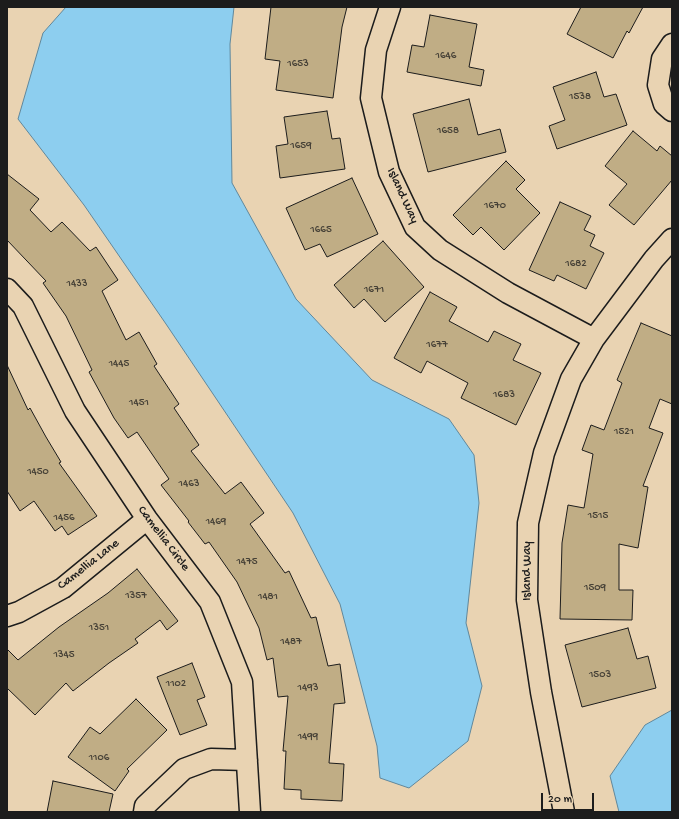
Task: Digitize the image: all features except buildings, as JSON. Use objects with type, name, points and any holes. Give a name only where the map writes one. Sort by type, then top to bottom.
[{"type":"street","name":"Island Way","points":[[390,7],[376,50],[371,98],[389,172],[415,227],[440,250],[508,293],[594,339]]},
{"type":"street","points":[[672,44],[662,59],[658,85],[664,104],[672,112]]},
{"type":"street","name":"Island Way","points":[[564,812],[541,692],[527,600],[528,523],[544,453],[571,379],[594,339],[654,259],[672,239]]},
{"type":"street","name":"Camellia Circle","points":[[7,289],[23,306],[76,411],[147,519],[210,602],[242,682],[250,812]]},
{"type":"street","name":"Camellia Lane","points":[[7,616],[19,612],[63,588],[147,519]]},
{"type":"street","points":[[144,812],[145,806],[184,769],[211,759],[247,760]]},
{"type":"water","points":[[66,7],[234,7],[230,44],[232,183],[296,299],[372,380],[449,419],[474,455],[479,503],[466,623],[482,686],[468,741],[409,788],[380,778],[377,746],[340,604],[293,513],[84,205],[18,119],[43,33]]},
{"type":"water","points":[[672,710],[672,812],[619,812],[610,776],[645,725]]}]
